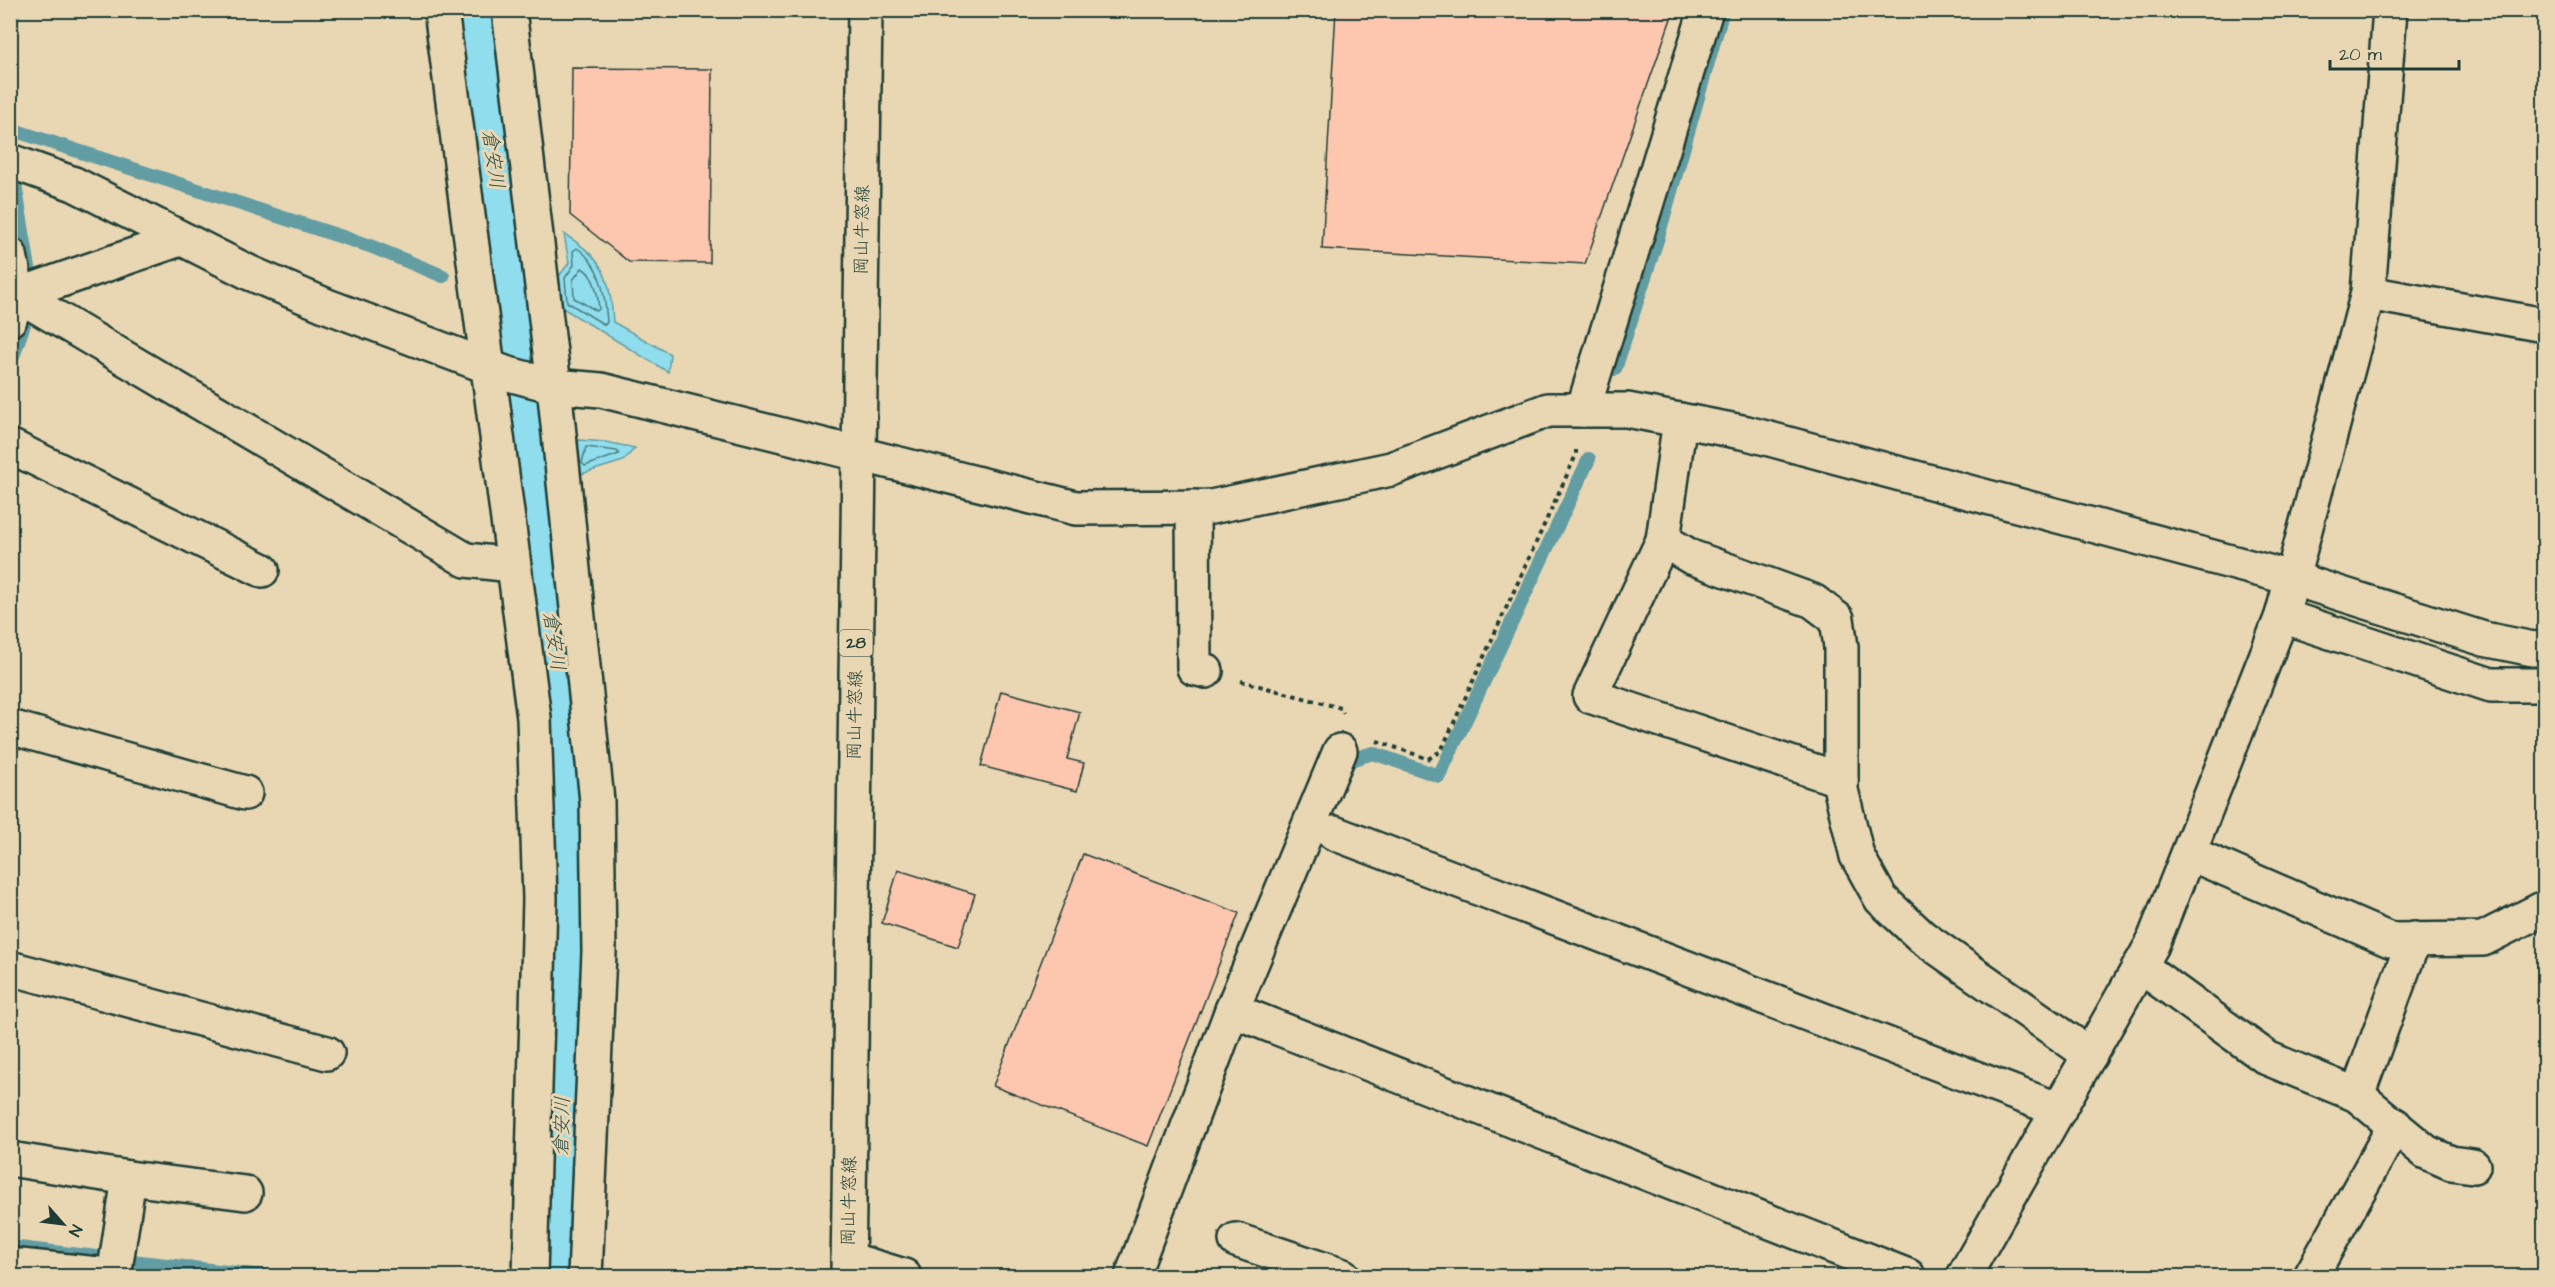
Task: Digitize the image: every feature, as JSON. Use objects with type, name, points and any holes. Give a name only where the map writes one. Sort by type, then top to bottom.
[{"type":"street","points":[[441,10],[496,370],[513,565],[534,718],[540,899],[530,1276]]},
{"type":"street","points":[[509,10],[546,384],[562,466],[597,801],[599,951],[585,1276]]},
{"type":"street","name":"岡山牛窓線","points":[[848,1268],[865,10]]},
{"type":"street","points":[[1583,410],[1706,10]]},
{"type":"street","points":[[1964,1276],[2152,945],[2282,616],[2368,293],[2390,10]]},
{"type":"street","points":[[10,160],[74,184],[250,273],[327,306],[496,370],[546,384],[601,390],[1076,508],[1211,507],[1391,469],[1548,410],[1627,410],[1747,433],[2291,578],[2484,639],[2533,649],[2544,648]]},
{"type":"street","points":[[23,304],[180,239]]},
{"type":"street","points":[[10,255],[23,304],[466,560],[513,565]]},
{"type":"street","points":[[2368,293],[2544,325]]},
{"type":"street","points":[[1680,420],[1663,540],[1590,696],[1840,780]]},
{"type":"street","points":[[10,446],[262,570]]},
{"type":"street","points":[[1193,507],[1194,668],[1206,671]]},
{"type":"street","points":[[1663,540],[1691,557],[1813,601],[1837,619],[1841,647],[1841,790],[1857,856],[1881,899],[1922,937],[2090,1055]]},
{"type":"street","points":[[2282,616],[2491,685],[2544,685]]},
{"type":"street","points":[[10,728],[245,793]]},
{"type":"street","points":[[1132,1276],[1241,1013],[1340,751]]},
{"type":"street","points":[[1334,833],[2058,1110]]},
{"type":"street","points":[[2188,854],[2391,940],[2483,939],[2544,908]]},
{"type":"street","points":[[2357,1095],[2414,939]]},
{"type":"street","points":[[2140,966],[2267,1058],[2357,1095],[2426,1152],[2451,1163],[2473,1166]]},
{"type":"street","points":[[10,968],[327,1053]]},
{"type":"street","points":[[1241,1013],[1908,1276]]},
{"type":"street","points":[[2311,1276],[2395,1125]]},
{"type":"street","points":[[10,1159],[245,1193]]},
{"type":"street","points":[[10,1264],[116,1268],[129,1178]]},
{"type":"street","points":[[1236,1240],[1343,1276]]},
{"type":"street","points":[[848,1268],[904,1276]]},
{"type":"path","points":[[1340,751],[1372,739],[1428,759],[1441,751],[1576,455],[1583,410]]},
{"type":"path","points":[[1206,671],[1341,708],[1349,725],[1340,751]]},
{"type":"water","points":[[564,234],[588,252],[602,270],[610,293],[613,322],[670,354],[668,372],[561,307],[559,276],[569,263]]},
{"type":"water","points":[[579,440],[606,442],[635,448],[623,461],[575,476]]},
{"type":"building","points":[[1336,10],[1674,10],[1585,264],[1322,249]]},
{"type":"building","points":[[572,68],[712,69],[710,263],[629,262],[570,215]]},
{"type":"building","points":[[1001,691],[1080,712],[1067,759],[1084,763],[1077,791],[981,766]]},
{"type":"building","points":[[1083,854],[1239,913],[1148,1146],[993,1086]]},
{"type":"building","points":[[898,870],[975,894],[958,947],[882,923]]},
{"type":"waterway","points":[[10,51],[13,10]]},
{"type":"waterway","name":"倉安川","points":[[473,10],[516,333],[523,417],[565,719],[570,841],[558,1276]]},
{"type":"waterway","points":[[1615,369],[1657,240],[1723,10]]},
{"type":"waterway","points":[[10,129],[370,246],[443,276]]},
{"type":"waterway","points":[[15,184],[31,280]]},
{"type":"waterway","points":[[493,282],[510,283]]},
{"type":"waterway","points":[[10,365],[29,310]]},
{"type":"waterway","points":[[1345,771],[1350,760],[1373,753],[1439,776],[1589,459]]},
{"type":"waterway","points":[[530,473],[562,466]]},
{"type":"waterway","points":[[517,549],[541,548]]},
{"type":"waterway","points":[[10,1247],[263,1276]]}]
